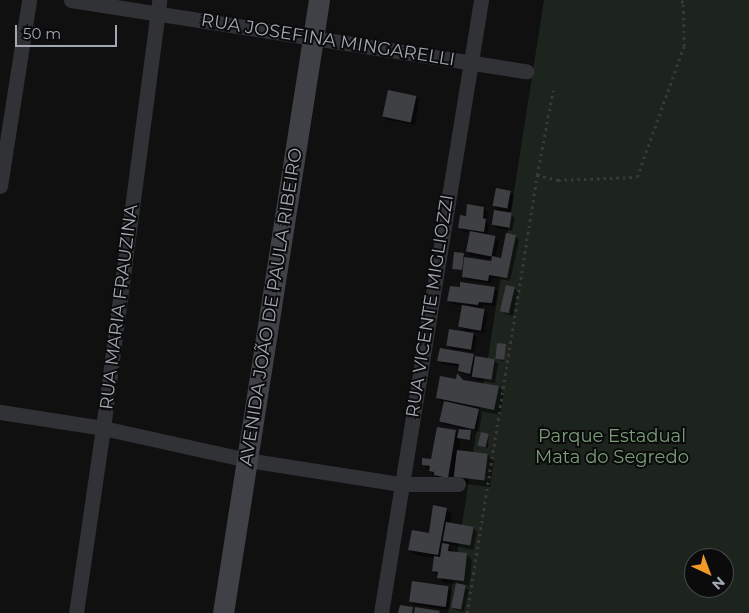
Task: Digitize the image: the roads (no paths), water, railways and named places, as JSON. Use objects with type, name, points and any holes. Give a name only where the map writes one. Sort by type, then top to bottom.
[{"type":"street","points":[[0,186],[29,0]]},
{"type":"street","name":"RUA JOSEFINA MINGARELLI","points":[[71,0],[158,7],[314,39],[526,70]]},
{"type":"street","name":"AVENIDA JOÃO DE PAULA RIBEIRO","points":[[222,613],[319,0]]},
{"type":"street","name":"RUA VICENTE MIGLIOZZI","points":[[381,613],[481,0]]},
{"type":"street","name":"RUA MARIA FRAUZINA","points":[[76,613],[103,428],[158,7]]},
{"type":"street","points":[[0,412],[103,428],[247,460],[401,484],[458,484]]},
{"type":"park label","name":"Parque Estadual Mata do Segredo","points":[[612,447]]}]
